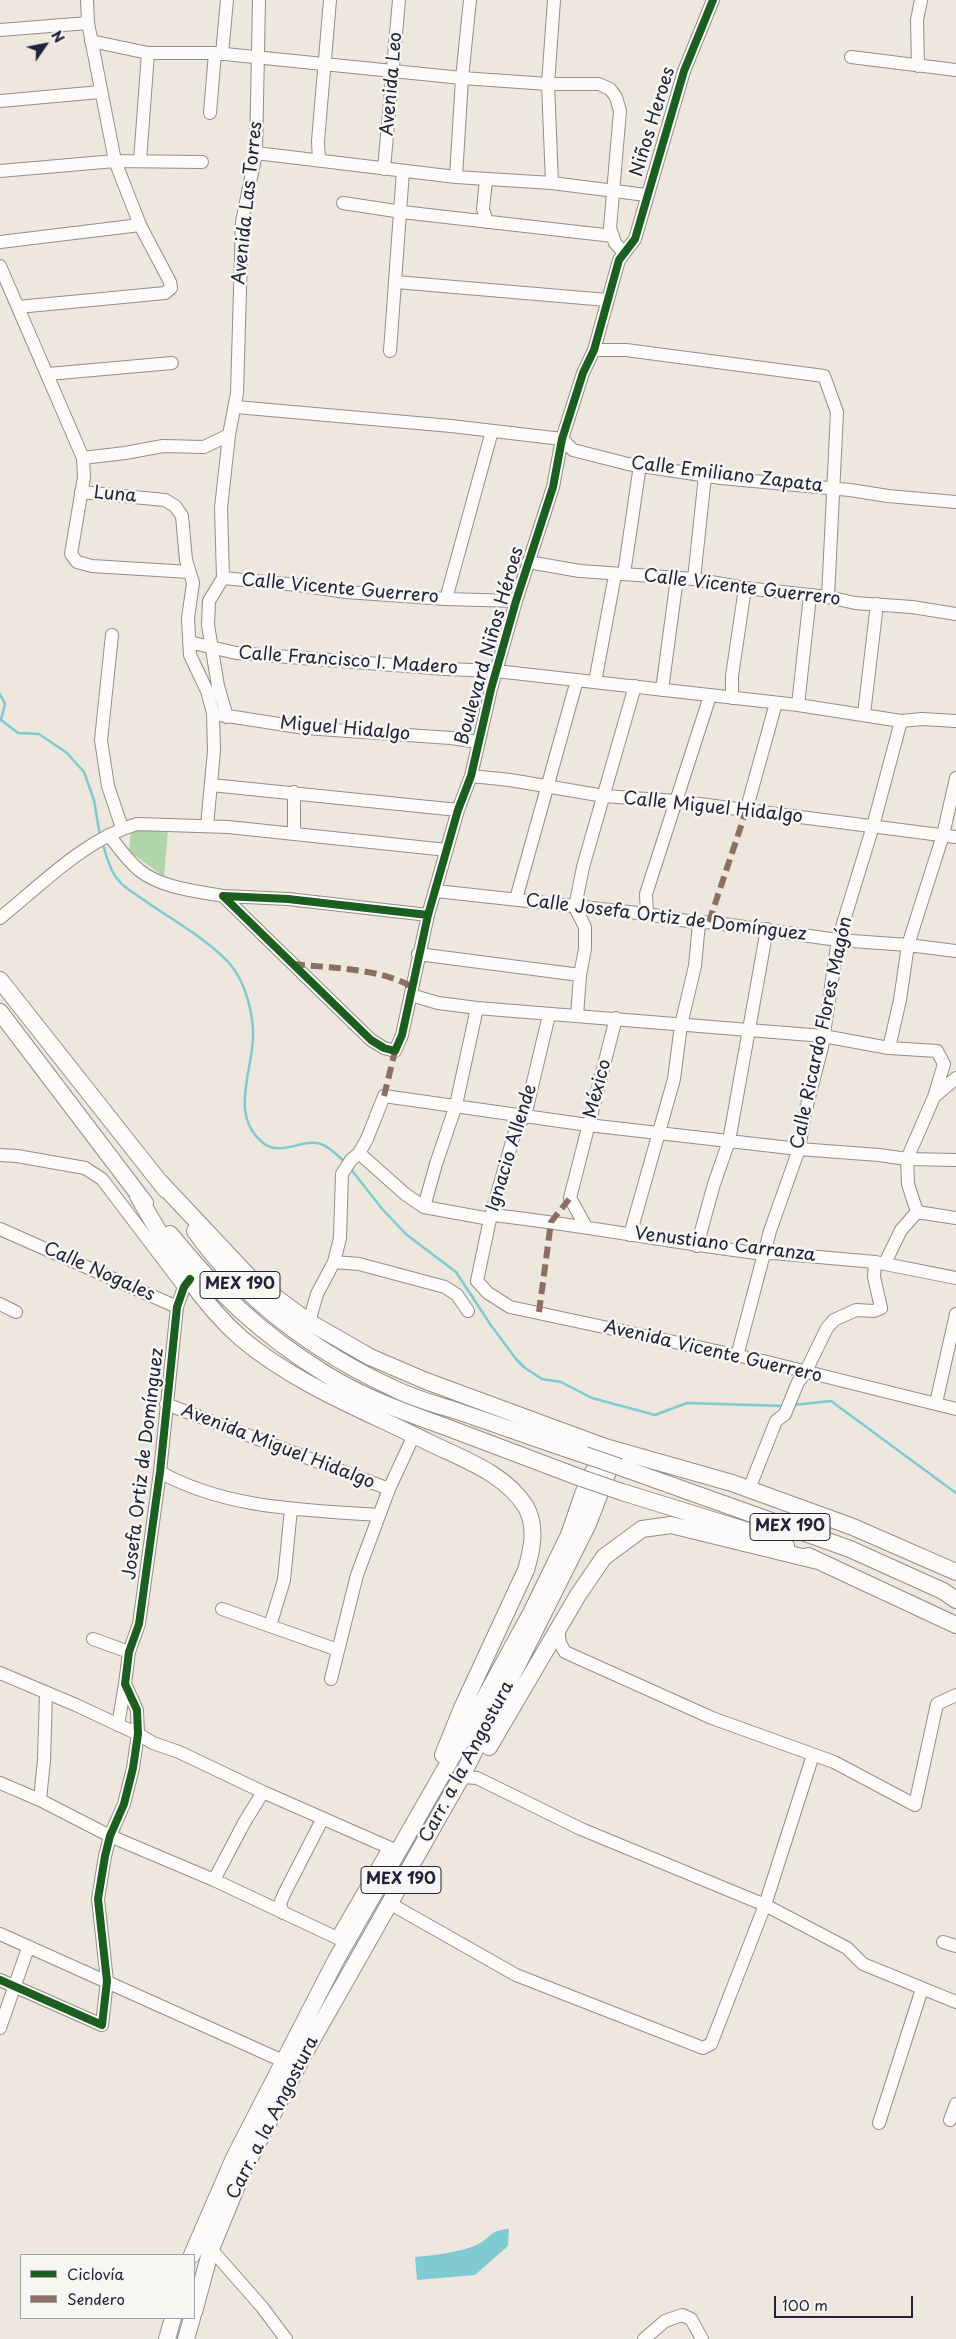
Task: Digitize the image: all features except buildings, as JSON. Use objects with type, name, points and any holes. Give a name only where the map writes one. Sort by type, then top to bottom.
[{"type":"main road","name":"MEX 190","points":[[0,980],[160,1182],[213,1256],[239,1284],[301,1335],[328,1353],[397,1390],[585,1456],[614,1455],[850,1549],[944,1591],[956,1600]]},
{"type":"main road","name":"MEX 190","points":[[0,1012],[138,1196],[204,1276],[233,1305],[325,1374],[388,1406],[581,1478],[764,1536],[956,1625]]},
{"type":"main road","points":[[160,1182],[252,1280],[309,1322],[399,1371],[614,1455],[732,1483],[853,1527],[956,1572]]},
{"type":"main road","points":[[138,1196],[187,1283],[241,1338],[290,1374],[501,1480],[515,1492],[526,1508],[531,1521],[533,1535],[531,1554],[526,1570],[462,1708],[430,1794]]},
{"type":"main road","name":"Carr. a la Angostura","points":[[195,2308],[211,2249],[243,2171],[304,2054],[388,1903],[463,1775],[588,1524],[614,1455]]},
{"type":"main road","name":"Carr. a la Angostura","points":[[192,2254],[234,2158],[341,1940],[393,1849],[430,1794],[460,1743],[531,1613],[569,1535],[583,1494],[614,1455]]},
{"type":"main road","points":[[463,1775],[484,1754],[558,1629],[604,1557],[642,1529],[671,1525],[818,1561]]},
{"type":"main road","points":[[167,2339],[173,2319]]},
{"type":"main road","points":[[186,2339],[192,2319]]},
{"type":"street","points":[[18,307],[166,294],[170,290],[170,282],[140,225],[115,162],[91,41],[87,0]]},
{"type":"street","points":[[210,113],[227,0]]},
{"type":"street","name":"Avenida Las Torres","points":[[223,578],[221,508],[229,435],[236,407],[240,329],[241,241],[247,191],[256,153],[259,0]]},
{"type":"street","points":[[319,160],[318,141],[326,66],[330,0]]},
{"type":"street","name":"Avenida Leo","points":[[384,169],[400,0]]},
{"type":"street","points":[[456,177],[462,78],[470,0]]},
{"type":"street","points":[[552,183],[548,84],[554,0]]},
{"type":"street","name":"Niños Heroes","points":[[624,253],[635,239],[646,195],[684,72],[714,0]]},
{"type":"street","points":[[918,66],[917,20],[921,0]]},
{"type":"street","points":[[0,30],[88,23]]},
{"type":"street","points":[[91,41],[148,53],[219,54],[462,78],[548,84],[599,84],[610,89],[616,97],[620,112],[610,228],[624,253]]},
{"type":"street","points":[[140,161],[148,53]]},
{"type":"street","points":[[851,57],[956,70]]},
{"type":"street","points":[[0,101],[100,92]]},
{"type":"street","points":[[256,153],[456,177],[552,183],[646,195]]},
{"type":"street","points":[[0,171],[115,162],[202,162]]},
{"type":"street","points":[[390,351],[402,212],[403,171]]},
{"type":"street","points":[[486,180],[483,209],[486,222]]},
{"type":"street","points":[[343,203],[402,212],[613,236]]},
{"type":"street","points":[[0,242],[140,225]]},
{"type":"street","name":"Boulevard Niños Héroes","points":[[224,896],[371,1040],[384,1048],[395,1051],[402,1035],[418,954],[428,916],[458,810],[470,776],[496,671],[528,562],[553,487],[562,439],[583,373],[594,350],[619,260],[624,253]]},
{"type":"street","name":"Luna","points":[[0,266],[83,458],[84,477],[81,492],[165,500],[175,506],[182,516],[189,572],[193,582],[188,618],[190,655],[207,691],[213,713],[214,751],[207,826]]},
{"type":"street","points":[[396,282],[607,300]]},
{"type":"street","points":[[594,350],[626,350],[824,376],[837,412],[831,488],[828,597]]},
{"type":"street","points":[[48,374],[172,363]]},
{"type":"street","name":"Calle Emiliano Zapata","points":[[236,407],[562,439],[573,450],[640,465],[705,476],[956,502]]},
{"type":"street","points":[[446,599],[492,431]]},
{"type":"street","points":[[83,458],[163,446],[204,447],[229,435]]},
{"type":"street","points":[[595,682],[619,574],[640,465]]},
{"type":"street","points":[[694,579],[705,476]]},
{"type":"street","points":[[81,492],[71,554],[77,562],[92,566],[189,572]]},
{"type":"street","name":"Calle Vicente Guerrero","points":[[528,562],[619,574],[694,579],[745,588],[828,597],[855,603],[956,614]]},
{"type":"street","points":[[223,578],[209,601],[208,625],[211,648],[227,717]]},
{"type":"street","name":"Calle Vicente Guerrero","points":[[223,578],[298,585],[346,592],[446,599],[516,601]]},
{"type":"street","points":[[662,690],[677,578]]},
{"type":"street","points":[[732,698],[732,676],[745,588]]},
{"type":"street","points":[[798,705],[810,596]]},
{"type":"street","points":[[864,714],[877,604]]},
{"type":"street","points":[[112,635],[102,740],[108,786],[122,828]]},
{"type":"street","name":"Calle Francisco I. Madero","points":[[189,642],[236,653],[496,671],[798,705],[901,721]]},
{"type":"street","points":[[516,899],[577,680]]},
{"type":"street","points":[[577,1016],[580,975],[585,949],[585,927],[575,907],[583,867],[635,686]]},
{"type":"street","points":[[647,914],[646,894],[710,696]]},
{"type":"street","points":[[746,810],[776,703]]},
{"type":"street","name":"Miguel Hidalgo","points":[[213,713],[227,717],[305,728],[451,738],[478,742]]},
{"type":"street","points":[[901,721],[922,719],[956,721]]},
{"type":"street","name":"Calle Ricardo Flores Magón","points":[[737,1356],[770,1230],[799,1149],[805,1113],[823,1036],[838,940],[873,826],[901,721]]},
{"type":"street","name":"Calle Miguel Hidalgo","points":[[470,776],[604,796],[676,801],[950,836]]},
{"type":"street","points":[[890,1048],[900,1000],[908,945],[950,836],[956,778]]},
{"type":"street","points":[[211,785],[458,810]]},
{"type":"street","points":[[294,792],[294,834]]},
{"type":"street","points":[[0,918],[92,844],[122,828],[137,824],[207,826],[447,850]]},
{"type":"street","points":[[106,836],[140,871],[184,890],[224,896],[288,900],[428,916]]},
{"type":"street","name":"Calle Josefa Ortiz de Domínguez","points":[[436,891],[647,914],[699,923],[709,922],[767,929],[838,940],[908,945],[956,952]]},
{"type":"street","points":[[630,1235],[674,1079],[681,1025],[695,966],[699,923]]},
{"type":"street","points":[[697,1246],[714,1184],[730,1140],[751,1031],[767,929]]},
{"type":"street","points":[[418,954],[580,975]]},
{"type":"street","points":[[411,996],[438,1003],[477,1008],[823,1036],[890,1048],[937,1051],[944,1064],[934,1096],[908,1160],[908,1184],[917,1212]]},
{"type":"street","points":[[359,1154],[405,1194],[424,1206],[456,1105],[477,1008]]},
{"type":"street","name":"Ignacio Allende","points":[[477,1281],[516,1128],[525,1116],[549,1015]]},
{"type":"street","name":"México","points":[[586,1228],[570,1198],[616,1018]]},
{"type":"street","points":[[934,1096],[956,1078]]},
{"type":"street","points":[[309,1322],[317,1294],[334,1262],[340,1238],[342,1174],[359,1154],[384,1096],[588,1125],[799,1149],[879,1155],[908,1160],[956,1160]]},
{"type":"street","points":[[0,1155],[18,1156],[84,1168],[102,1179],[187,1283]]},
{"type":"street","name":"Venustiano Carranza","points":[[424,1206],[492,1217],[586,1228],[697,1246],[764,1254],[774,1253],[880,1263],[956,1278]]},
{"type":"street","points":[[917,1212],[956,1218]]},
{"type":"street","points":[[749,1490],[776,1421],[785,1414],[792,1396],[827,1328],[834,1320],[856,1310],[874,1311],[881,1308],[874,1277],[880,1263],[901,1230],[917,1212]]},
{"type":"street","name":"Calle Nogales","points":[[0,1229],[177,1307],[187,1283]]},
{"type":"street","points":[[334,1262],[359,1264],[445,1287],[457,1295],[468,1311]]},
{"type":"street","name":"Avenida Vicente Guerrero","points":[[477,1281],[488,1293],[510,1307],[737,1356],[956,1409]]},
{"type":"street","points":[[0,1304],[16,1312]]},
{"type":"street","name":"Josefa Ortiz de Domínguez","points":[[118,1725],[129,1652],[140,1624],[160,1472],[177,1307]]},
{"type":"street","points":[[936,1403],[956,1314]]},
{"type":"street","name":"Avenida Miguel Hidalgo","points":[[166,1404],[389,1489]]},
{"type":"street","points":[[331,1679],[357,1576],[389,1489],[414,1435]]},
{"type":"street","points":[[160,1472],[194,1489],[236,1500],[291,1508],[379,1515]]},
{"type":"street","points":[[270,1626],[284,1580],[291,1508]]},
{"type":"street","points":[[222,1609],[338,1650]]},
{"type":"street","points":[[558,1629],[560,1643],[565,1652]]},
{"type":"street","points":[[93,1639],[129,1652]]},
{"type":"street","points":[[542,1656],[552,1650],[565,1652],[712,1718],[834,1762],[915,1805],[937,1704],[956,1695]]},
{"type":"street","points":[[0,1673],[46,1694],[76,1705],[153,1743],[179,1752],[393,1849]]},
{"type":"street","points":[[0,1980],[102,2025],[107,1981],[98,1899],[104,1856],[110,1836],[124,1804],[133,1768],[138,1734],[137,1710],[125,1684]]},
{"type":"street","points":[[40,1800],[44,1760],[46,1694]]},
{"type":"street","points":[[388,1903],[516,1975],[703,2048],[711,2044],[764,1905],[813,1755]]},
{"type":"street","points":[[463,1775],[477,1778],[582,1829],[764,1905],[847,1948],[863,1964],[956,2002]]},
{"type":"street","points":[[0,1783],[40,1800],[110,1836],[214,1880],[341,1940]]},
{"type":"street","points":[[214,1880],[244,1823],[264,1792]]},
{"type":"street","points":[[283,1913],[280,1904],[282,1899],[323,1818]]},
{"type":"street","points":[[0,1934],[283,2061]]},
{"type":"street","points":[[943,1942],[956,1946]]},
{"type":"street","points":[[0,2028],[28,1948]]},
{"type":"street","points":[[879,2123],[922,1989]]},
{"type":"street","points":[[950,2120],[956,2104]]},
{"type":"street","points":[[211,2249],[262,2307],[286,2339]]},
{"type":"street","points":[[644,2339],[665,2321],[682,2315],[691,2319],[702,2339]]},
{"type":"green space","points":[[131,828],[168,831],[164,877],[129,851]]},
{"type":"water","points":[[509,2229],[508,2246],[475,2275],[417,2280],[415,2257],[467,2248],[479,2244],[497,2231]]},
{"type":"waterway","points":[[0,694],[5,704],[1,720],[18,733],[39,734],[67,753],[84,772],[94,800],[100,836]]},
{"type":"waterway","points":[[103,844],[111,869],[122,884],[210,945],[229,963],[240,979],[250,1009],[253,1029],[252,1051],[245,1093],[247,1119],[252,1131],[262,1142],[276,1148],[306,1143],[321,1144],[331,1149],[345,1162]]},
{"type":"waterway","points":[[350,1168],[383,1210],[407,1235],[456,1272],[490,1324],[516,1359],[525,1368],[542,1379],[561,1382],[592,1398],[655,1415],[687,1403],[785,1406]]},
{"type":"waterway","points":[[793,1405],[831,1401],[956,1493]]},
{"type":"marked path","points":[[709,922],[746,811]]},
{"type":"marked path","points":[[293,964],[352,969],[380,975],[407,984],[410,992]]},
{"type":"marked path","points":[[384,1096],[395,1051]]},
{"type":"marked path","points":[[539,1312],[551,1222],[570,1198]]},
{"type":"cycle path","points":[[428,915],[288,899],[223,896],[371,1040],[384,1048],[395,1051],[402,1035],[428,915],[458,810],[471,776],[491,689],[516,601],[553,487],[562,439],[583,373],[594,350],[619,260],[635,239],[684,71],[713,0]]},
{"type":"cycle path","points":[[0,1980],[102,2025],[107,1981],[98,1899],[110,1836],[124,1804],[133,1768],[138,1734],[137,1710],[125,1684],[129,1652],[139,1624],[160,1472],[177,1307],[184,1287],[190,1279]]}]
